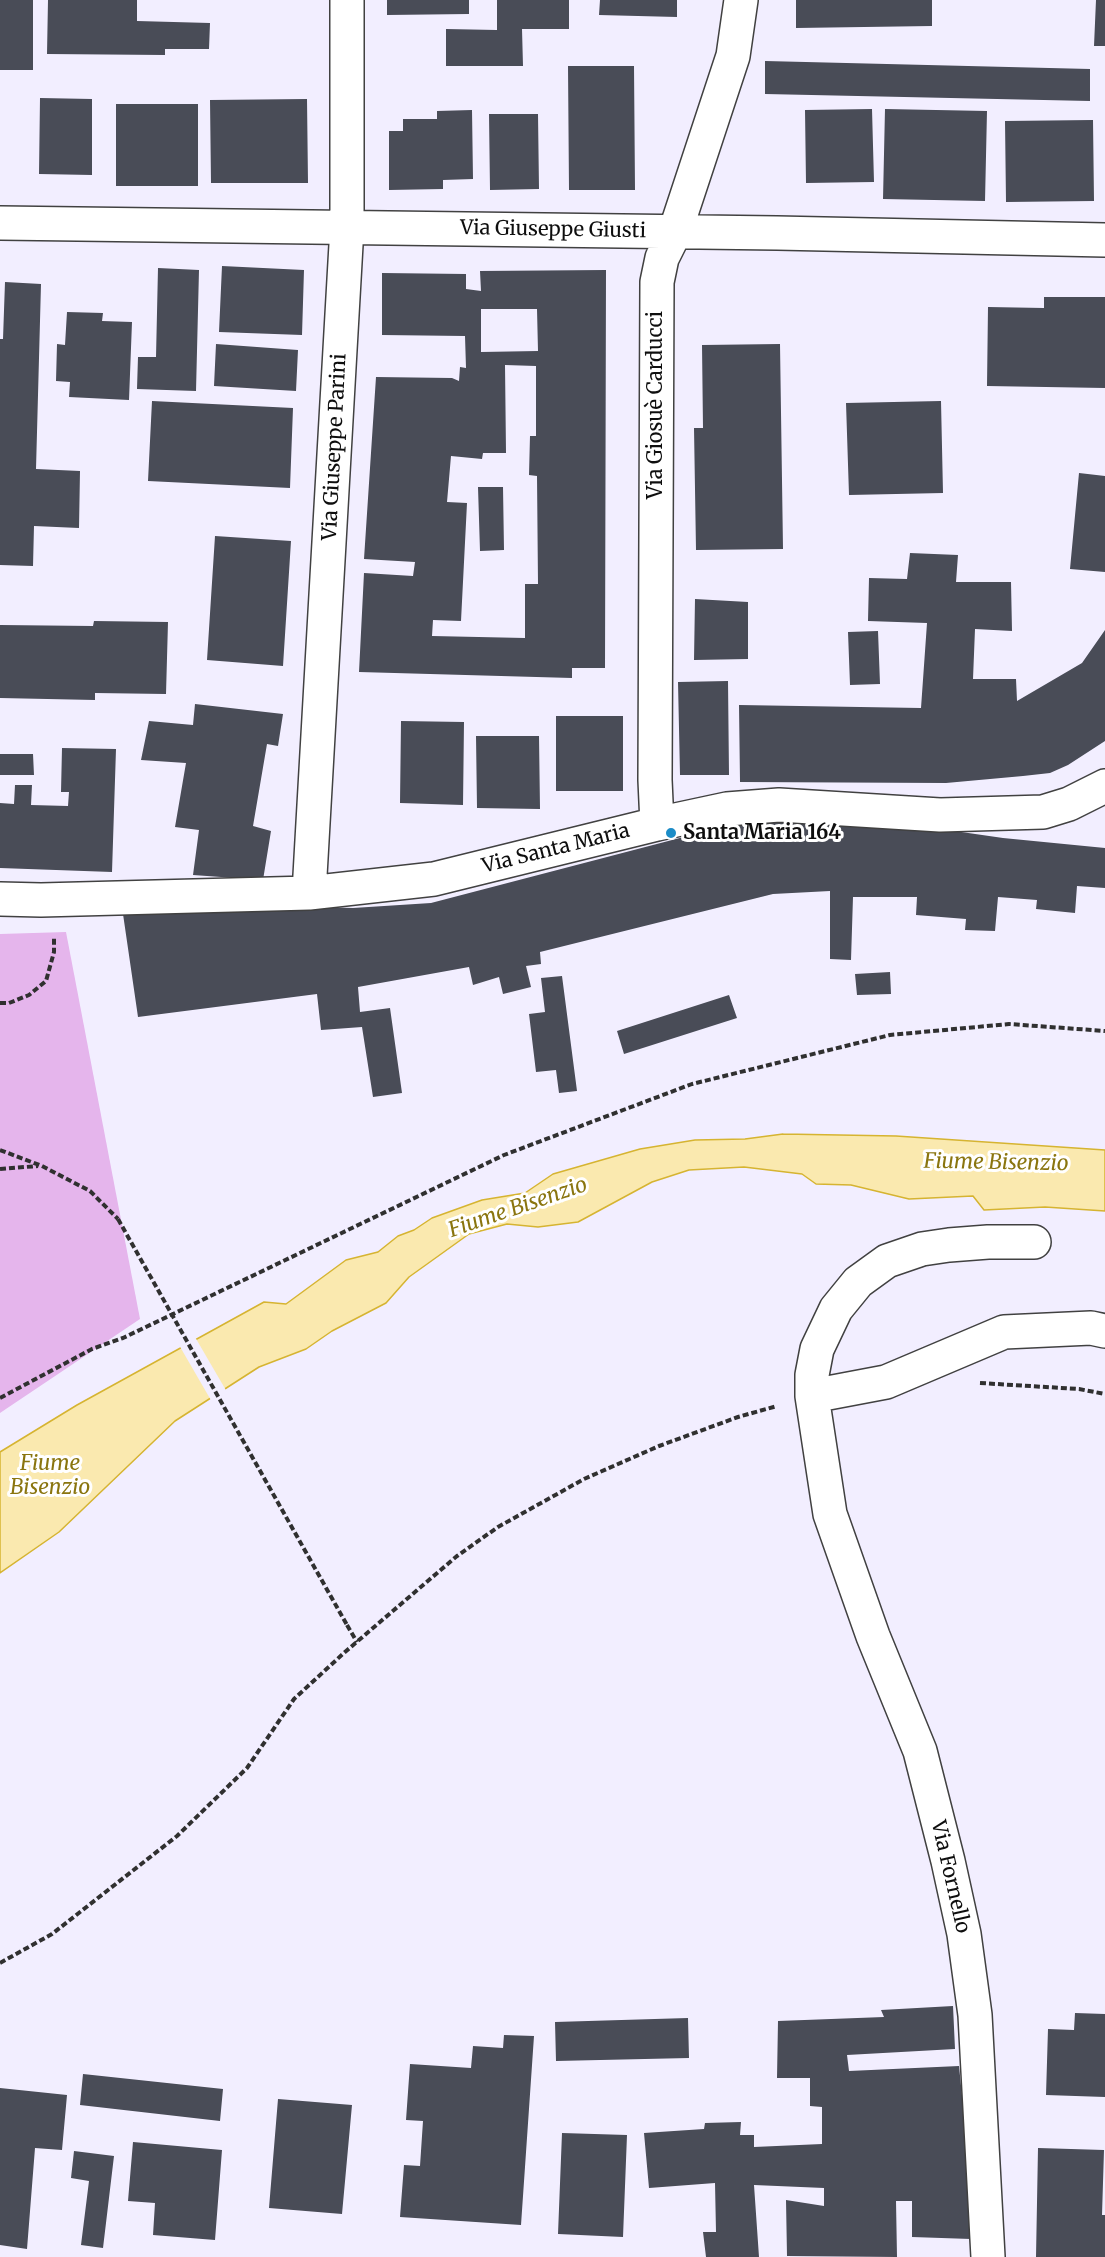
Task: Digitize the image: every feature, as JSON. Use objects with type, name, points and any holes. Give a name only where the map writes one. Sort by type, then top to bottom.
[{"type":"street","name":"Via Giuseppe Parini","points":[[309,893],[347,227],[348,0]]},
{"type":"street","name":"Via Giosuè Carducci","points":[[657,824],[655,780],[657,282],[662,258],[675,232],[733,56],[741,0]]},
{"type":"street","name":"Via Giuseppe Giusti","points":[[0,223],[1105,240]]},
{"type":"street","name":"Via Santa Maria","points":[[0,899],[53,900],[309,893],[435,879],[657,824],[727,810],[762,806],[940,815],[1043,812],[1069,804],[1105,786]]},
{"type":"street","name":"Via Fornello","points":[[988,2257],[975,2015],[961,1924],[920,1751],[873,1636],[830,1514],[812,1396],[812,1375],[817,1349],[836,1309],[858,1282],[887,1262],[922,1249],[948,1245],[1034,1242]]},
{"type":"street","points":[[812,1396],[886,1382],[1004,1332],[1091,1328],[1105,1330]]},
{"type":"path","points":[[0,1003],[9,1003],[29,995],[46,981],[54,952],[53,900]]},
{"type":"path","points":[[0,1398],[92,1349],[134,1334],[504,1155],[692,1084],[890,1035],[1009,1024],[1105,1031]]},
{"type":"path","points":[[0,1150],[42,1166],[90,1191],[118,1219],[357,1642]]},
{"type":"path","points":[[0,1169],[42,1166]]},
{"type":"path","points":[[975,1383],[1079,1389],[1105,1394]]},
{"type":"path","points":[[0,1963],[52,1934],[177,1836],[247,1768],[294,1699],[357,1642],[465,1551],[498,1527],[584,1479],[660,1446],[738,1417],[812,1396]]},
{"type":"shaded area","points":[[66,932],[140,1319],[0,1413],[0,934]]},
{"type":"water","name":"Fiume Bisenzio","points":[[783,1134],[896,1136],[1105,1150],[1105,1211],[1045,1207],[984,1210],[973,1196],[909,1199],[851,1185],[816,1184],[802,1174],[744,1167],[689,1170],[652,1182],[578,1222],[538,1227],[507,1224],[469,1234],[409,1277],[386,1303],[332,1331],[306,1349],[259,1367],[175,1421],[59,1532],[0,1573],[0,1452],[77,1405],[264,1302],[286,1304],[346,1260],[378,1252],[398,1236],[414,1230],[432,1218],[482,1200],[525,1193],[553,1174],[640,1149],[695,1140],[745,1139]]},
{"type":"pier","points":[[195,1337],[227,1392],[212,1402],[179,1345]]},
{"type":"building","points":[[0,0],[33,0],[33,70],[0,70]]},
{"type":"building","points":[[48,0],[137,0],[137,21],[210,23],[209,49],[165,49],[165,55],[47,54]]},
{"type":"building","points":[[387,0],[469,0],[469,14],[387,15]]},
{"type":"building","points":[[497,0],[569,0],[569,29],[522,29],[523,66],[446,66],[446,29],[497,30]]},
{"type":"building","points":[[600,0],[677,0],[677,17],[599,15]]},
{"type":"building","points":[[796,0],[932,0],[932,26],[796,28]]},
{"type":"building","points":[[1096,0],[1105,0],[1105,46],[1094,46]]},
{"type":"building","points":[[765,61],[1090,69],[1090,101],[765,94]]},
{"type":"building","points":[[568,66],[634,66],[635,190],[569,190]]},
{"type":"building","points":[[40,98],[92,99],[92,175],[39,174]]},
{"type":"building","points":[[307,99],[308,183],[211,183],[210,100]]},
{"type":"building","points":[[116,104],[198,104],[198,186],[116,186]]},
{"type":"building","points":[[872,109],[874,182],[806,183],[805,110]]},
{"type":"building","points":[[885,109],[987,111],[985,201],[883,199]]},
{"type":"building","points":[[472,110],[473,179],[443,180],[443,189],[389,190],[389,131],[403,131],[403,119],[437,119],[437,111]]},
{"type":"building","points":[[489,114],[538,114],[539,189],[490,190]]},
{"type":"building","points":[[1093,120],[1094,201],[1006,202],[1005,121]]},
{"type":"building","points":[[222,266],[304,270],[302,335],[219,332]]},
{"type":"building","points":[[158,268],[199,270],[196,391],[137,389],[138,357],[156,357]]},
{"type":"building","points":[[606,270],[605,668],[572,668],[572,678],[359,672],[364,573],[413,576],[415,562],[364,559],[376,377],[452,378],[459,381],[460,367],[466,368],[465,336],[382,335],[382,273],[466,274],[466,289],[481,291],[480,271]],"holes":[[[481,309],[537,309],[538,351],[481,352]],[[505,365],[536,366],[536,436],[530,436],[529,475],[537,476],[538,584],[525,584],[525,638],[432,636],[433,620],[461,621],[467,503],[447,502],[451,456],[482,459],[483,453],[506,453]]]},
{"type":"building","points":[[5,282],[41,284],[36,469],[80,471],[79,528],[34,526],[33,566],[0,565],[0,339],[3,339]]},
{"type":"building","points":[[1044,297],[1105,297],[1105,388],[987,386],[988,307],[1044,308]]},
{"type":"building","points":[[67,312],[103,313],[102,321],[132,322],[129,400],[69,397],[70,382],[56,381],[57,344],[65,345]]},
{"type":"building","points":[[216,344],[298,350],[296,391],[214,386]]},
{"type":"building","points":[[780,344],[783,549],[696,550],[694,428],[703,428],[702,345]]},
{"type":"building","points":[[152,401],[293,408],[290,488],[148,481]]},
{"type":"building","points":[[941,401],[943,493],[849,495],[846,403]]},
{"type":"building","points":[[1079,473],[1105,476],[1105,572],[1070,569]]},
{"type":"building","points":[[478,487],[503,487],[504,550],[480,551]]},
{"type":"building","points":[[215,536],[291,541],[283,666],[207,660]]},
{"type":"building","points":[[910,553],[958,555],[956,582],[1011,582],[1012,631],[975,629],[973,679],[1016,679],[1017,701],[1082,663],[1105,630],[1105,741],[1068,765],[1050,773],[946,783],[740,782],[739,705],[921,708],[927,623],[868,621],[869,578],[907,579]]},
{"type":"building","points":[[695,599],[748,602],[748,659],[694,660]]},
{"type":"building","points":[[94,621],[168,622],[166,694],[95,693],[95,700],[0,698],[0,625],[93,626]]},
{"type":"building","points":[[878,631],[880,684],[850,685],[848,632]]},
{"type":"building","points":[[728,681],[729,775],[680,775],[678,682]]},
{"type":"building","points":[[195,704],[283,714],[278,746],[267,744],[253,826],[271,831],[263,880],[193,875],[199,830],[175,827],[186,763],[141,760],[149,721],[193,725]]},
{"type":"building","points":[[556,716],[623,716],[623,791],[556,791]]},
{"type":"building","points":[[401,721],[464,722],[463,805],[400,803]]},
{"type":"building","points":[[476,736],[539,736],[540,809],[477,808]]},
{"type":"building","points":[[62,748],[116,749],[112,872],[0,868],[0,803],[14,804],[15,785],[32,785],[31,805],[68,806],[69,792],[61,792]]},
{"type":"building","points":[[0,754],[33,754],[34,775],[0,775]]},
{"type":"building","points":[[857,817],[1003,838],[1105,848],[1105,888],[1077,886],[1075,913],[1036,909],[1037,900],[998,897],[995,931],[965,930],[966,919],[916,915],[917,897],[853,897],[851,960],[830,959],[830,891],[773,894],[540,952],[541,964],[526,966],[531,987],[503,994],[499,977],[473,985],[469,967],[358,987],[360,1012],[390,1008],[402,1093],[373,1097],[362,1027],[321,1030],[317,994],[138,1017],[123,914],[315,907],[353,908],[431,903],[741,822],[774,823]]},
{"type":"building","points":[[890,972],[891,994],[857,995],[855,974]]},
{"type":"building","points":[[562,976],[577,1091],[559,1093],[556,1070],[536,1072],[529,1014],[545,1012],[541,978]]},
{"type":"building","points":[[729,995],[737,1018],[624,1054],[617,1031]]},
{"type":"building","points":[[953,2006],[955,2049],[847,2055],[849,2071],[959,2066],[965,2125],[971,2239],[912,2237],[912,2201],[896,2201],[897,2257],[787,2256],[786,2200],[824,2206],[824,2188],[754,2185],[759,2257],[706,2257],[703,2232],[716,2232],[715,2183],[649,2188],[644,2133],[704,2129],[705,2123],[741,2122],[740,2135],[754,2135],[754,2147],[822,2144],[822,2107],[810,2106],[810,2078],[777,2078],[778,2021],[884,2017],[881,2010]]},
{"type":"building","points":[[1075,2013],[1105,2014],[1105,2097],[1046,2095],[1048,2029],[1074,2030]]},
{"type":"building","points":[[688,2018],[689,2058],[556,2061],[555,2022]]},
{"type":"building","points":[[504,2035],[534,2036],[521,2225],[400,2217],[404,2165],[420,2166],[423,2121],[406,2120],[410,2064],[471,2068],[473,2046],[503,2048]]},
{"type":"building","points":[[83,2074],[223,2089],[220,2121],[80,2105]]},
{"type":"building","points":[[0,2088],[67,2095],[62,2150],[35,2148],[27,2249],[0,2245]]},
{"type":"building","points":[[278,2099],[352,2105],[342,2214],[269,2208]]},
{"type":"building","points":[[562,2133],[627,2135],[623,2237],[558,2234]]},
{"type":"building","points":[[133,2142],[222,2150],[215,2240],[153,2235],[155,2203],[128,2201]]},
{"type":"building","points":[[1038,2148],[1104,2150],[1102,2215],[1105,2215],[1105,2257],[1036,2257]]},
{"type":"building","points":[[74,2151],[114,2156],[103,2248],[81,2245],[89,2181],[71,2178]]},
{"type":"place","name":"Santa Maria 164","points":[[671,833]]}]
